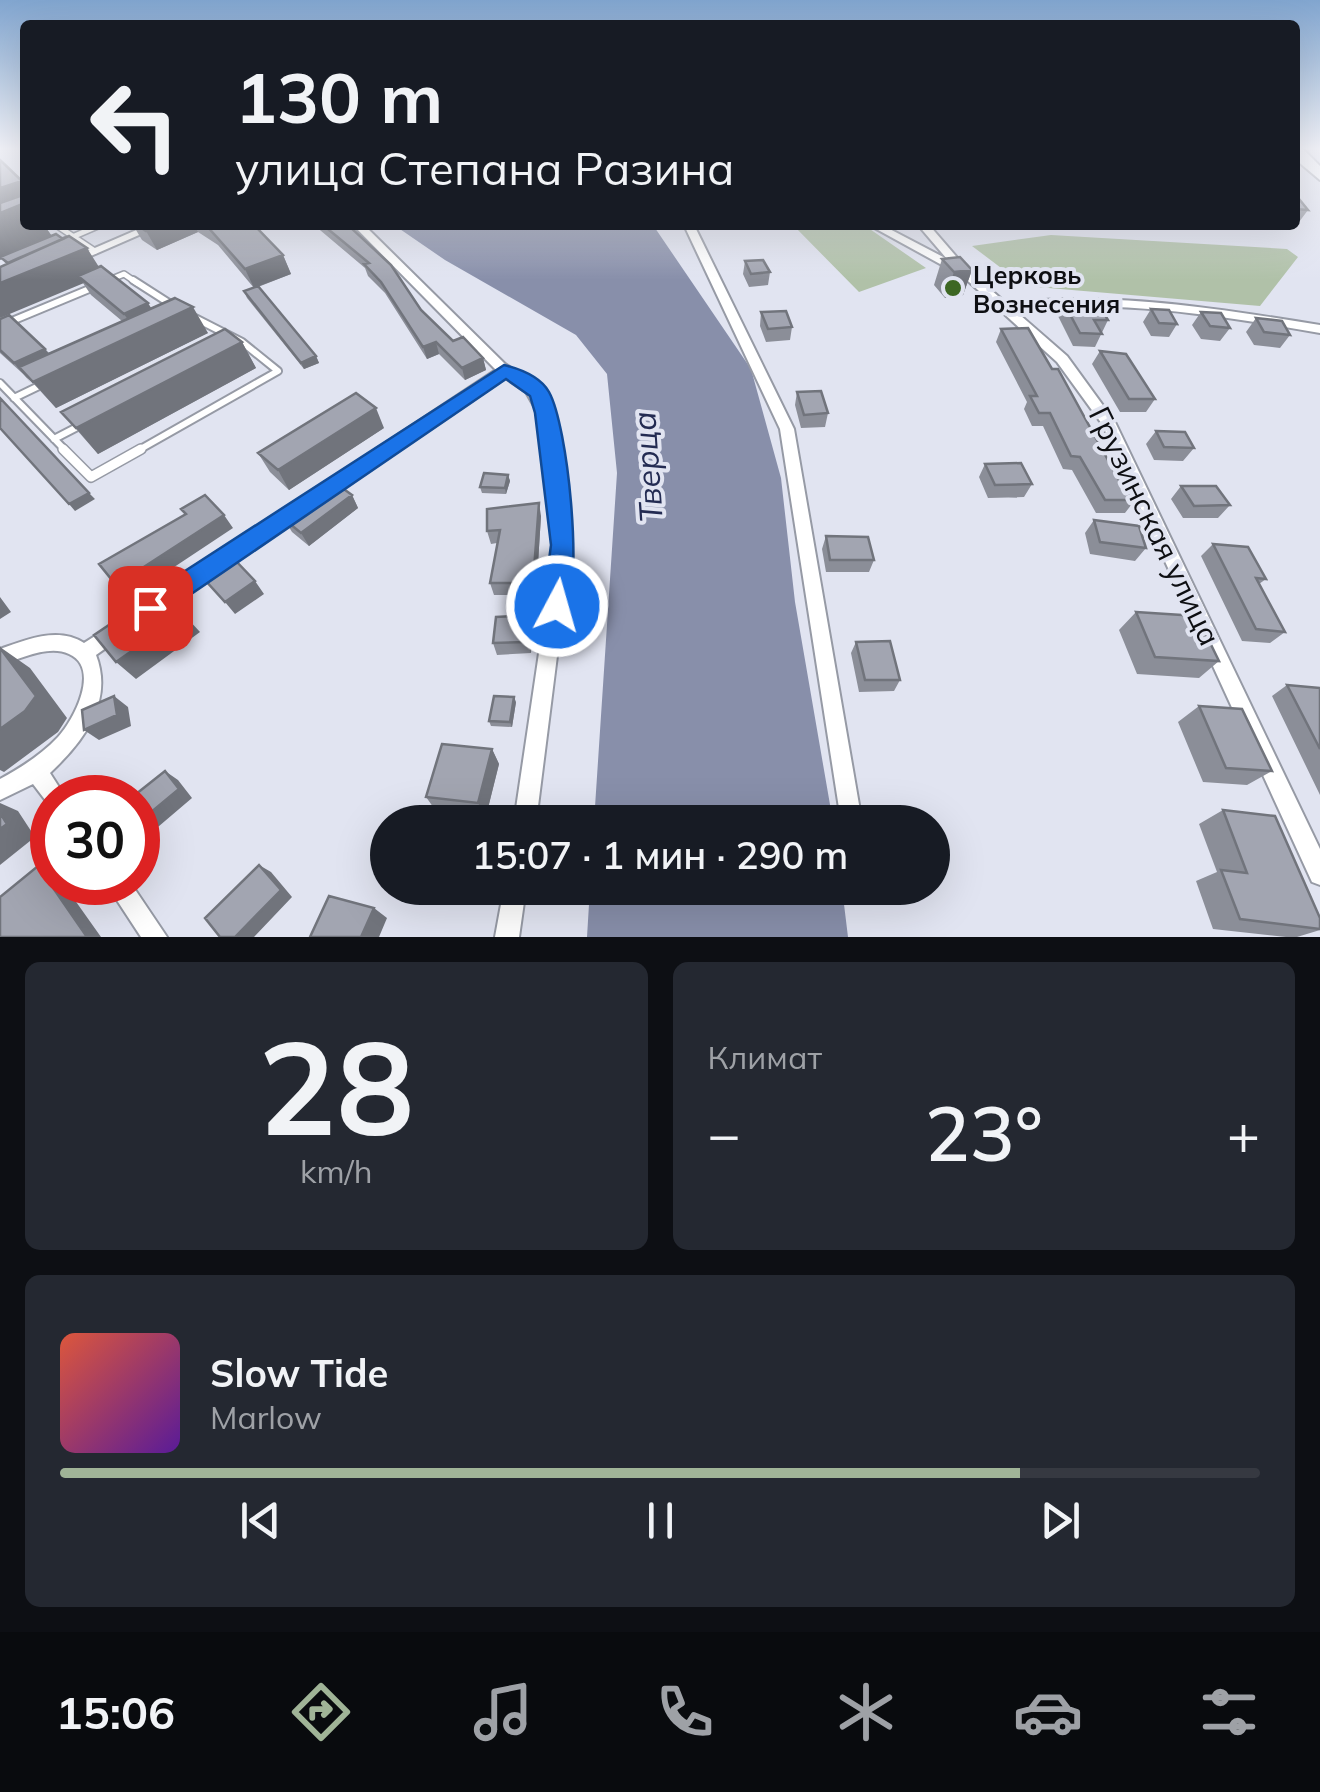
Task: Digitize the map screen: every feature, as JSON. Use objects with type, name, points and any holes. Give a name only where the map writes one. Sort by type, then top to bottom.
[{"type":"street","points":[[64,264],[145,230]]},
{"type":"street","points":[[363,230],[458,320],[504,371],[524,379],[539,394],[564,545],[528,805]]},
{"type":"street","points":[[691,230],[787,429],[849,805]]},
{"type":"street","points":[[884,230],[964,270]]},
{"type":"street","name":"Грузинская улица","points":[[928,230],[964,270],[1062,358],[1108,422],[1320,874]]},
{"type":"street","points":[[1006,306],[1061,301],[1162,307],[1320,329]]},
{"type":"street","points":[[84,653],[504,371]]},
{"type":"street","points":[[0,657],[52,644],[84,653],[94,666],[97,683],[93,704],[62,750],[0,790]]},
{"type":"street","points":[[36,770],[40,775]]},
{"type":"street","points":[[132,905],[155,937]]},
{"type":"street","points":[[506,937],[512,905]]},
{"type":"lane","points":[[64,230],[95,251]]},
{"type":"lane","points":[[56,244],[88,230]]},
{"type":"lane","points":[[0,326],[124,274],[190,316],[242,342],[278,370],[92,477],[0,383]]},
{"type":"lane","points":[[225,350],[242,342]]},
{"type":"lane","points":[[14,398],[49,382]]},
{"type":"lane","points":[[54,439],[88,421]]},
{"type":"green space","points":[[798,230],[871,230],[926,268],[859,292]]},
{"type":"green space","points":[[1051,235],[1287,249],[1298,257],[1260,306],[1025,286],[972,246]]},
{"type":"water","name":"Тверца","points":[[401,230],[656,230],[751,369],[781,478],[795,602],[830,805],[595,805],[617,473],[607,374],[576,335],[445,260]]},
{"type":"water","points":[[589,905],[844,905],[848,937],[587,937]]},
{"type":"building","points":[[20,196],[20,205],[0,213],[0,203]]},
{"type":"building","points":[[210,230],[259,230],[283,255],[245,269]]},
{"type":"building","points":[[329,230],[353,230],[391,265],[421,310],[453,341],[463,337],[483,358],[462,368],[436,342],[423,347],[381,282],[364,264],[369,263]]},
{"type":"building","points":[[56,234],[63,239],[8,263],[0,257]]},
{"type":"building","points":[[69,236],[87,248],[0,283],[0,267]]},
{"type":"building","points":[[960,257],[972,270],[954,272],[942,259]]},
{"type":"building","points":[[763,260],[770,272],[751,274],[745,261]]},
{"type":"building","points":[[101,266],[148,303],[124,314],[78,276]]},
{"type":"building","points":[[258,286],[316,356],[301,363],[244,291]]},
{"type":"building","points":[[175,298],[193,307],[33,382],[19,367]]},
{"type":"building","points":[[1064,303],[1099,305],[1108,320],[1094,320],[1102,334],[1080,333]]},
{"type":"building","points":[[1151,309],[1169,310],[1177,324],[1159,323]]},
{"type":"building","points":[[786,311],[792,327],[768,329],[761,312]]},
{"type":"building","points":[[1201,312],[1221,313],[1230,328],[1210,326]]},
{"type":"building","points":[[9,315],[45,349],[14,363],[0,350],[0,319]]},
{"type":"building","points":[[1256,318],[1282,321],[1290,335],[1264,332]]},
{"type":"building","points":[[1028,328],[1052,369],[1058,369],[1119,480],[1135,500],[1105,500],[1080,457],[1071,456],[1050,413],[1039,413],[1030,396],[1037,396],[1001,329]]},
{"type":"building","points":[[225,329],[242,342],[76,428],[61,412]]},
{"type":"building","points":[[1100,351],[1126,354],[1155,399],[1129,399]]},
{"type":"building","points":[[821,391],[828,413],[804,415],[797,392]]},
{"type":"building","points":[[356,393],[376,408],[278,470],[258,453]]},
{"type":"building","points":[[0,398],[89,493],[69,504],[0,428]]},
{"type":"building","points":[[1156,431],[1185,432],[1194,448],[1164,447]]},
{"type":"building","points":[[1021,463],[1032,484],[995,485],[985,464]]},
{"type":"building","points":[[484,473],[508,475],[505,488],[480,487]]},
{"type":"building","points":[[334,482],[352,495],[301,533],[284,519]]},
{"type":"building","points":[[1181,486],[1216,486],[1230,505],[1194,506]]},
{"type":"building","points":[[205,495],[224,515],[116,585],[99,564],[186,514],[181,509]]},
{"type":"building","points":[[539,503],[533,583],[490,583],[500,530],[487,531],[487,509]]},
{"type":"building","points":[[1094,520],[1139,526],[1146,548],[1100,542]]},
{"type":"building","points":[[826,536],[868,537],[874,560],[830,560]]},
{"type":"building","points":[[1213,544],[1248,547],[1266,579],[1256,578],[1285,632],[1256,629]]},
{"type":"building","points":[[235,560],[255,581],[225,602],[205,580]]},
{"type":"building","points":[[161,590],[183,615],[116,662],[94,635]]},
{"type":"building","points":[[1136,612],[1197,616],[1219,661],[1155,657]]},
{"type":"building","points":[[529,615],[527,642],[493,643],[496,617]]},
{"type":"building","points":[[890,641],[900,680],[865,680],[856,642]]},
{"type":"building","points":[[0,648],[36,696],[25,711],[0,729]]},
{"type":"building","points":[[1287,685],[1320,688],[1320,749]]},
{"type":"building","points":[[114,696],[117,715],[84,730],[82,710]]},
{"type":"building","points":[[494,696],[514,697],[510,722],[489,721]]},
{"type":"building","points":[[1199,706],[1242,709],[1272,771],[1226,768]]},
{"type":"building","points":[[442,744],[492,749],[478,803],[426,797]]},
{"type":"building","points":[[165,771],[179,789],[160,805],[160,775]]},
{"type":"building","points":[[1223,810],[1275,816],[1320,918],[1320,929],[1240,919],[1221,870],[1247,873]]},
{"type":"building","points":[[259,865],[281,890],[235,937],[220,937],[205,918]]},
{"type":"building","points":[[30,873],[30,905],[65,905],[87,937],[0,937],[0,897]]},
{"type":"building","points":[[329,896],[374,908],[361,937],[310,937]]},
{"type":"place","name":"Церковь Вознесения","points":[[953,288]]},
{"type":"route","points":[[150,608],[504,371],[524,379],[539,394],[546,413],[564,545],[557,606]]}]
